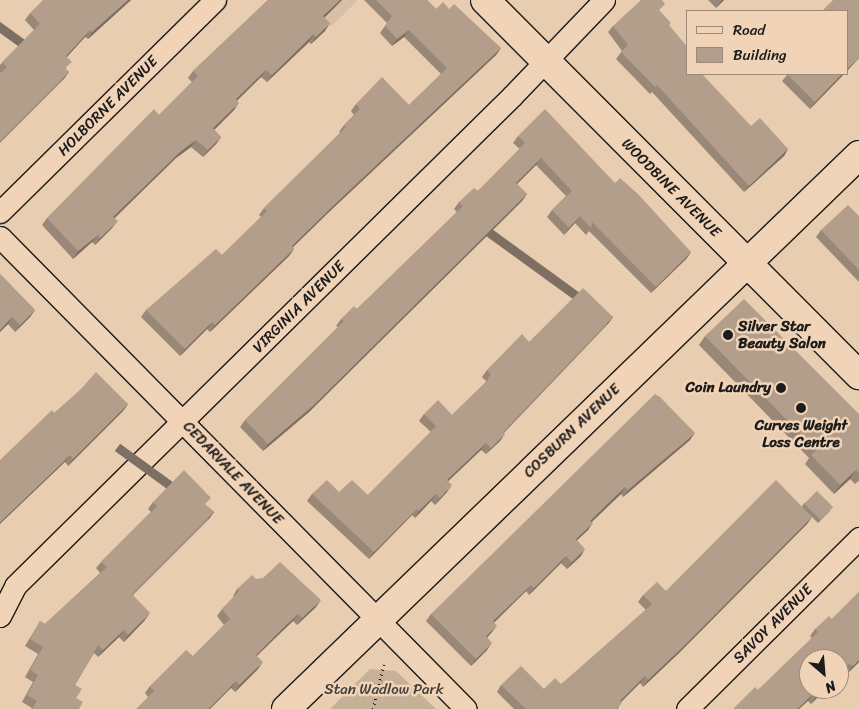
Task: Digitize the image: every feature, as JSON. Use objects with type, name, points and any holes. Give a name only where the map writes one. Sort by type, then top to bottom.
[{"type":"street","name":"HOLBORNE AVENUE","points":[[0,212],[216,0]]},
{"type":"street","name":"WOODBINE AVENUE","points":[[485,0],[544,62],[859,374]]},
{"type":"street","name":"VIRGINIA AVENUE","points":[[0,616],[15,586],[544,62],[604,0]]},
{"type":"street","name":"COSBURN AVENUE","points":[[286,709],[859,155]]},
{"type":"street","name":"CEDARVALE AVENUE","points":[[0,236],[466,709]]},
{"type":"street","name":"SAVOY AVENUE","points":[[687,709],[859,538]]},
{"type":"path","points":[[373,709],[384,664]]},
{"type":"shaded area","points":[[303,0],[358,0],[331,27]]},
{"type":"green space","name":"Stan Wadlow Park","points":[[370,669],[396,671],[436,709],[330,709]]},
{"type":"building","points":[[43,0],[128,0],[92,32],[90,30],[66,56],[72,62],[65,68],[69,72],[0,141],[0,74],[7,67],[2,62],[40,24],[30,13]]},
{"type":"building","points":[[268,0],[340,0],[323,16],[330,23],[316,37],[314,34],[272,75],[266,70],[236,99],[239,103],[213,128],[221,137],[208,150],[196,140],[181,151],[113,217],[118,221],[100,238],[98,235],[78,251],[47,218],[154,109],[159,115],[198,76],[193,71]]},
{"type":"building","points":[[376,0],[427,0],[436,9],[443,2],[449,9],[454,4],[501,48],[334,205],[292,246],[294,249],[215,325],[212,322],[185,349],[146,310],[216,249],[222,255],[267,211],[264,208],[346,127],[344,125],[360,109],[356,104],[382,77],[409,105],[447,68],[409,30],[397,39],[385,26],[392,16]]},
{"type":"building","points":[[641,0],[662,0],[665,4],[659,10],[671,23],[669,25],[686,46],[686,75],[703,75],[751,126],[760,118],[788,149],[749,186],[657,85],[655,87],[621,52],[628,45],[613,26]]},
{"type":"building","points":[[833,0],[859,0],[859,57],[849,67],[849,10],[823,10]]},
{"type":"building","points":[[788,75],[841,75],[815,102]]},
{"type":"building","points":[[545,109],[615,183],[620,178],[638,194],[691,252],[656,287],[592,222],[591,228],[580,216],[569,228],[552,210],[572,191],[541,158],[516,183],[527,194],[314,405],[268,444],[245,420],[344,321],[341,319],[354,306],[357,309],[463,206],[459,202],[474,188],[478,191],[525,143],[518,136]]},
{"type":"building","points":[[848,205],[859,216],[859,270],[821,230]]},
{"type":"building","points":[[0,274],[35,310],[20,325],[12,317],[0,330]]},
{"type":"building","points":[[583,288],[613,317],[503,432],[505,434],[491,448],[486,443],[447,480],[452,485],[440,498],[436,494],[419,511],[417,509],[374,552],[312,494],[327,480],[339,492],[352,480],[368,495],[436,426],[424,414],[438,400],[452,415],[486,382],[491,374],[487,370],[522,334],[529,342]]},
{"type":"building","points":[[744,299],[859,414],[859,473],[856,470],[840,485],[811,455],[816,450],[705,336]]},
{"type":"building","points":[[96,372],[128,404],[73,459],[70,455],[0,522],[0,460],[52,410],[54,413],[81,389]]},
{"type":"building","points":[[655,394],[695,433],[628,490],[625,487],[590,521],[593,523],[576,539],[585,549],[572,562],[566,556],[534,588],[531,585],[493,621],[497,626],[486,636],[492,643],[476,659],[431,614]]},
{"type":"building","points":[[184,470],[211,498],[205,504],[214,512],[132,594],[150,613],[128,635],[124,630],[103,650],[98,645],[75,685],[82,689],[76,698],[83,702],[79,709],[32,709],[37,701],[27,695],[38,675],[30,670],[43,647],[30,639],[40,621],[45,624],[107,567],[101,562],[157,506],[153,502]]},
{"type":"building","points":[[776,480],[812,517],[684,646],[648,680],[645,676],[620,701],[622,703],[616,709],[526,709],[501,685],[521,666],[544,689],[555,678],[561,684],[652,604],[643,595],[657,582],[666,591]]},
{"type":"building","points":[[817,491],[833,507],[821,520],[804,504]]},
{"type":"building","points":[[280,562],[321,600],[302,618],[298,614],[256,655],[263,662],[239,685],[236,681],[208,709],[136,709],[154,691],[150,686],[186,650],[193,656],[230,619],[222,609],[239,591],[237,589],[252,575],[256,579],[263,578]]},
{"type":"building","points":[[859,592],[859,660],[853,666],[849,664],[849,649],[800,649],[818,632],[815,629],[829,616],[832,619]]},
{"type":"building","points":[[799,650],[799,699],[808,699],[797,709],[733,709],[755,687],[758,690]]},
{"type":"place","name":"Silver Star Beauty Salon","points":[[728,335]]},
{"type":"place","name":"Coin Laundry","points":[[781,388]]},
{"type":"place","name":"Curves Weight Loss Centre","points":[[801,408]]}]
